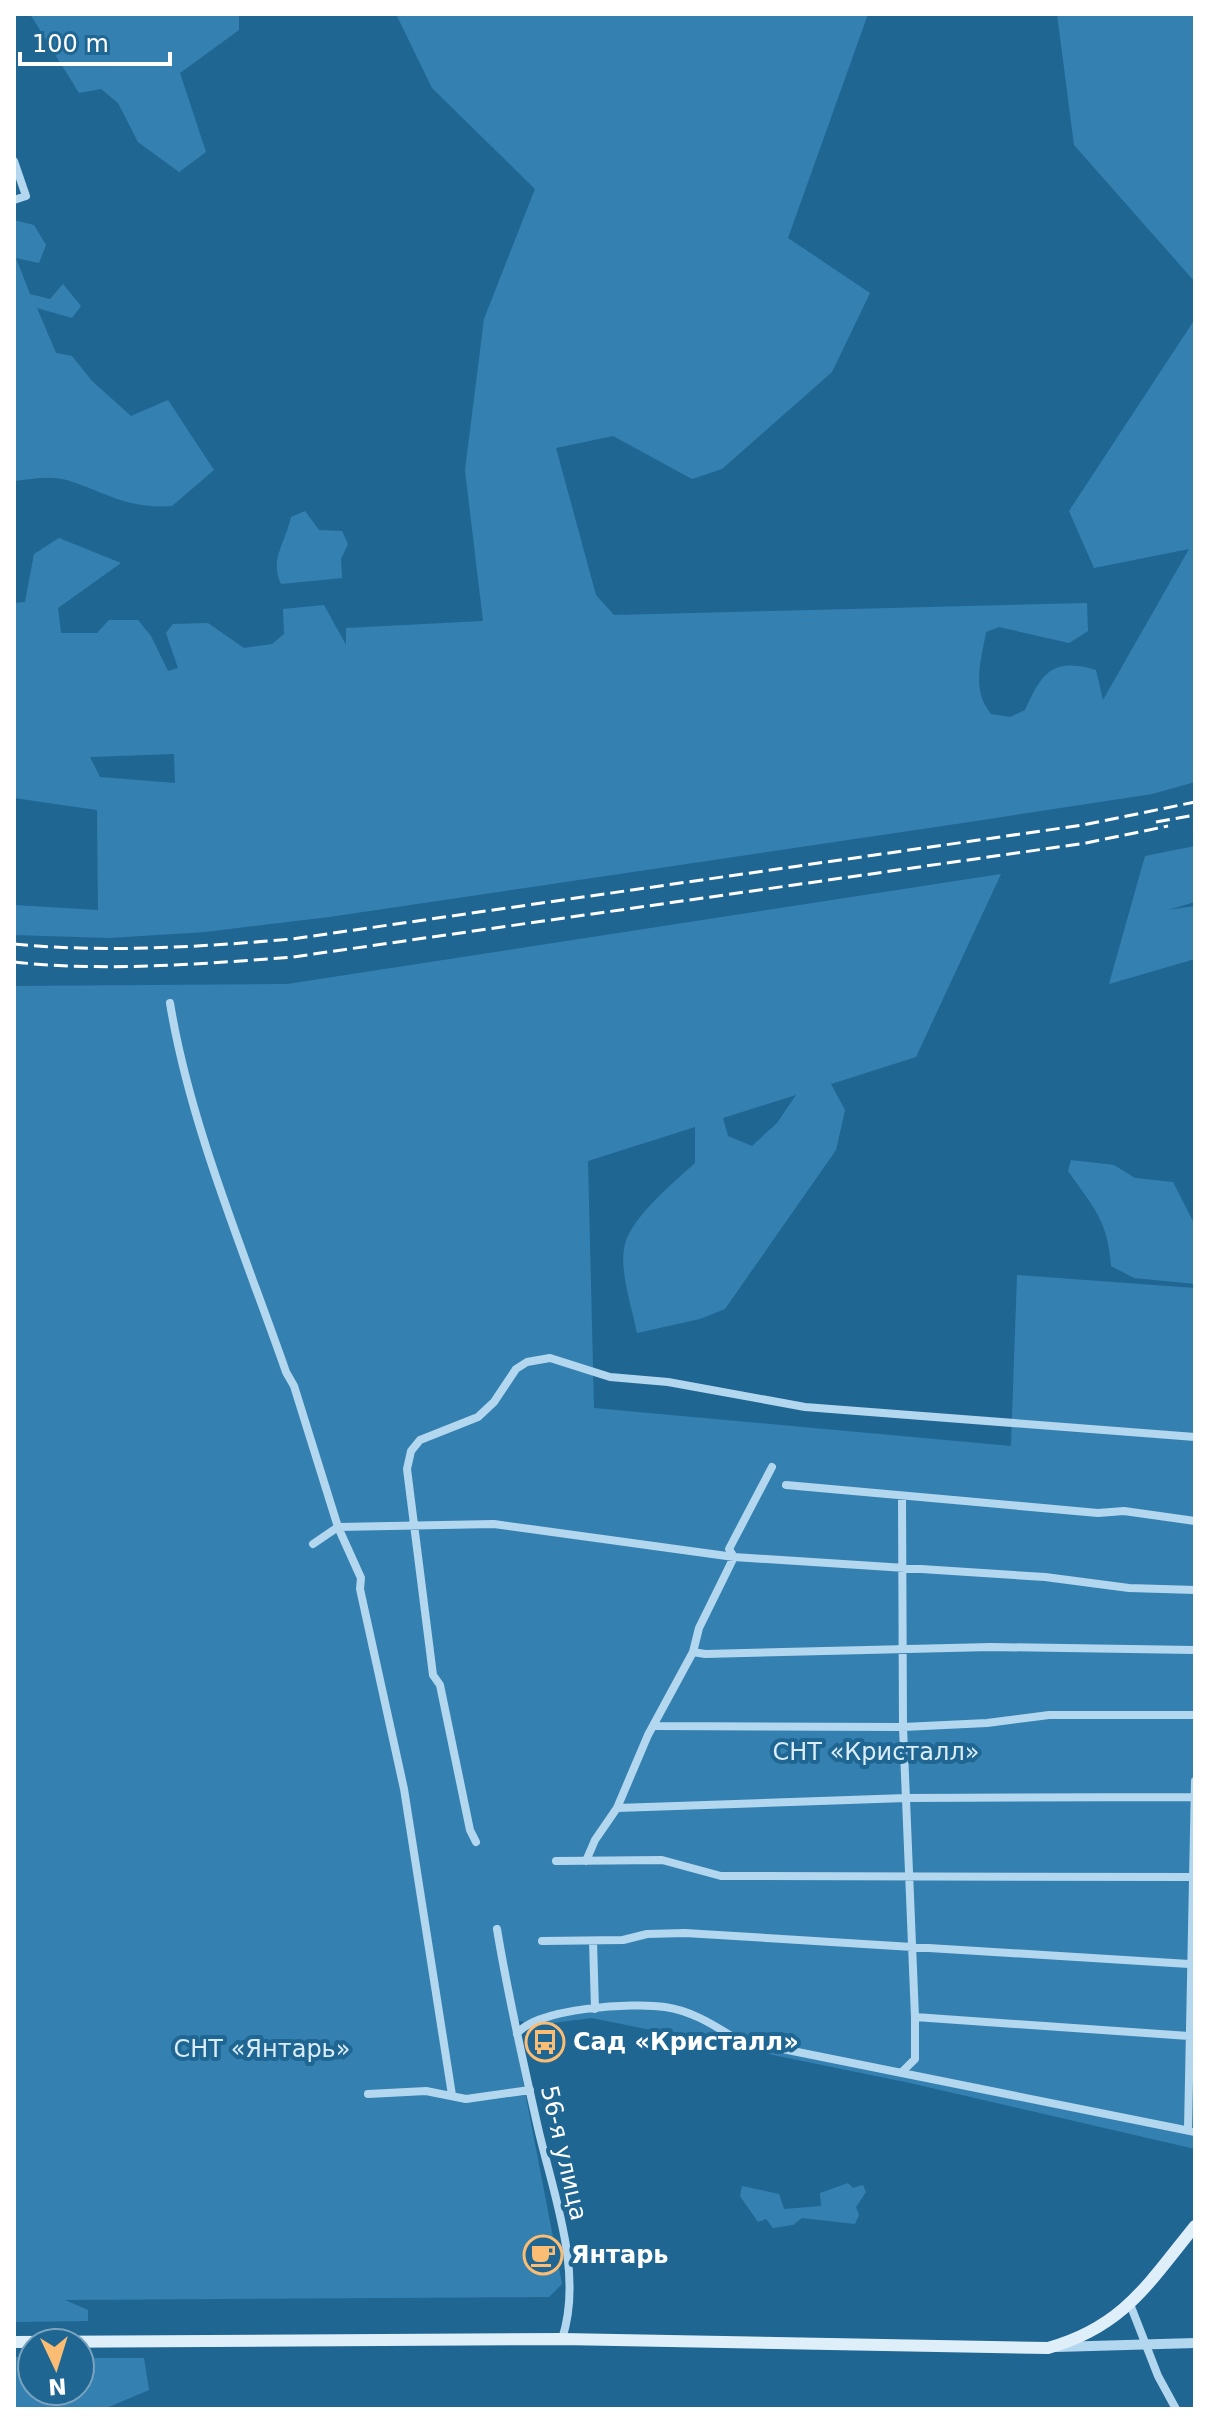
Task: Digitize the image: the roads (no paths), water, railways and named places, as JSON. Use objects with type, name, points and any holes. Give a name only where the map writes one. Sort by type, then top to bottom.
[{"type":"main road","points":[[14,2342],[562,2339],[1048,2348],[1076,2340],[1108,2323],[1130,2304],[1195,2226]]},
{"type":"street","points":[[14,161],[26,196],[14,200]]},
{"type":"street","points":[[170,1003],[177,1046],[196,1109],[294,1386],[338,1527],[361,1578],[360,1589],[381,1694],[395,1745],[452,2095]]},
{"type":"street","points":[[476,1842],[470,1830],[440,1685],[433,1675],[415,1525],[406,1484],[407,1469],[411,1451],[420,1440],[478,1417],[494,1402],[516,1369],[527,1362],[550,1358],[610,1377],[668,1382],[805,1407],[1195,1437]]},
{"type":"street","points":[[734,1557],[729,1549],[772,1467]]},
{"type":"street","points":[[786,1485],[1098,1513],[1124,1511],[1195,1521]]},
{"type":"street","points":[[901,2072],[915,2059],[903,1727],[902,1496]]},
{"type":"street","points":[[313,1544],[338,1527],[494,1524],[734,1557],[1045,1577],[1129,1588],[1195,1590]]},
{"type":"street","points":[[586,1861],[595,1840],[617,1808],[622,1789],[693,1652],[699,1628],[734,1557]]},
{"type":"street","points":[[693,1652],[991,1647],[1195,1650]]},
{"type":"street","points":[[656,1726],[903,1727],[987,1723],[1049,1715],[1195,1715]]},
{"type":"street","points":[[517,2034],[533,2021],[595,2009],[664,2006],[698,2016],[738,2040],[1192,2130],[1189,1964],[1195,1781]]},
{"type":"street","points":[[617,1808],[906,1798],[1194,1797]]},
{"type":"street","points":[[556,1861],[662,1860],[721,1876],[1192,1877]]},
{"type":"street","name":"56-я улица","points":[[497,1929],[568,2263],[571,2313],[562,2339]]},
{"type":"street","points":[[542,1941],[593,1941],[685,1933],[1189,1964]]},
{"type":"street","points":[[593,1941],[595,2009]]},
{"type":"street","points":[[915,2017],[1189,2036]]},
{"type":"street","points":[[368,2094],[426,2091],[466,2099],[530,2090]]},
{"type":"street","points":[[1130,2304],[1144,2344],[1176,2409]]},
{"type":"street","points":[[1048,2348],[1195,2343]]},
{"type":"railway","points":[[14,944],[153,948],[292,939],[1083,825],[1195,802]]},
{"type":"railway","points":[[1156,822],[1195,815]]},
{"type":"railway","points":[[14,962],[118,967],[293,957],[1086,843],[1168,826]]},
{"type":"place","name":"Сад «Кристалл»","points":[[545,2042]]},
{"type":"place","name":"Янтарь","points":[[543,2255]]},
{"type":"park label","name":"СНТ «Кристалл»","points":[[876,1752]]},
{"type":"park label","name":"СНТ «Янтарь»","points":[[262,2049]]}]
